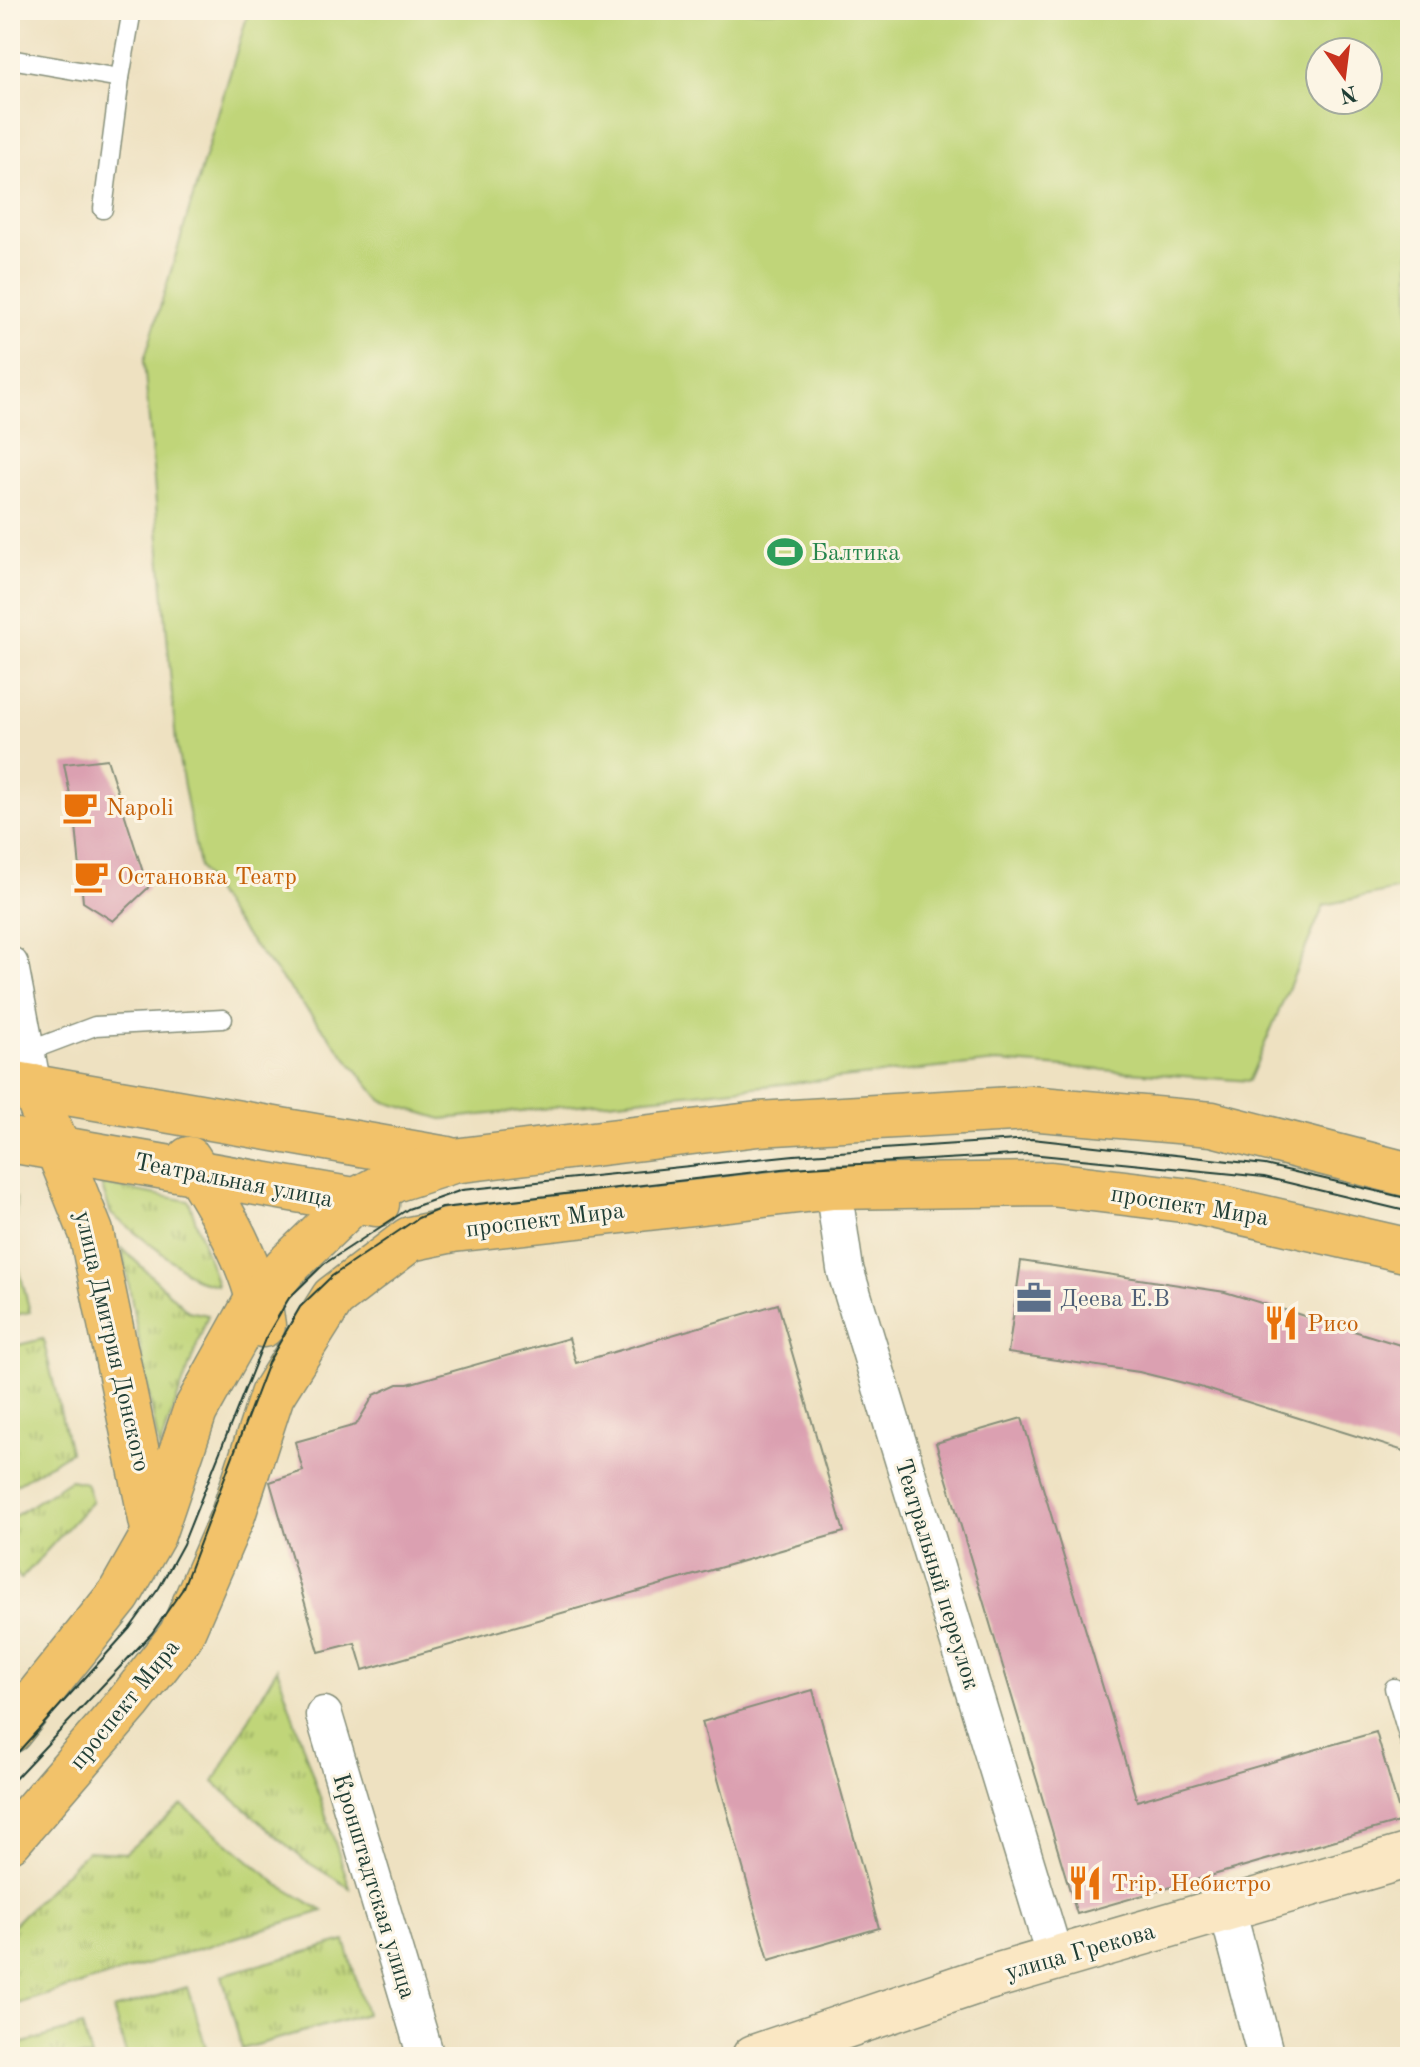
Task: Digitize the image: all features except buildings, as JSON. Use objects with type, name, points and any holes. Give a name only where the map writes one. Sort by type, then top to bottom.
[{"type":"main road","points":[[23,1074],[158,1110],[453,1161]]},
{"type":"main road","name":"улица Дмитрия Донского","points":[[23,1074],[91,1232],[147,1491],[153,1535]]},
{"type":"main road","points":[[10,1731],[119,1595],[153,1535],[195,1411],[258,1301],[286,1267],[353,1202],[394,1180],[453,1161],[758,1124],[1029,1108],[1212,1124],[1410,1175]]},
{"type":"main road","points":[[158,1110],[215,1201],[258,1301],[272,1395]]},
{"type":"main road","name":"Театральная улица","points":[[10,1140],[353,1202],[400,1206],[418,1218],[453,1230]]},
{"type":"main road","name":"проспект Мира","points":[[10,1840],[129,1702],[181,1635],[233,1515],[272,1395],[333,1298],[410,1239],[453,1230],[833,1187],[1051,1184],[1191,1201],[1410,1251]]},
{"type":"street","name":"улица Дмитрия Донского","points":[[10,965],[23,1074]]},
{"type":"street","name":"Театральный переулок","points":[[833,1187],[845,1269],[1055,1958]]},
{"type":"street","name":"Кронштадтская улица","points":[[324,1715],[426,2057]]},
{"type":"street","name":"улица Грекова","points":[[754,2057],[1055,1958],[1410,1855]]},
{"type":"street","points":[[1227,1909],[1266,2057]]},
{"type":"lane","points":[[103,209],[132,10]]},
{"type":"lane","points":[[10,59],[120,78]]},
{"type":"lane","points":[[23,1074],[95,1026],[223,1019]]},
{"type":"lane","points":[[1394,1688],[1410,1742]]},
{"type":"green space","name":"Балтика","points":[[249,10],[1410,10],[1410,887],[1324,905],[1249,1081],[997,1062],[442,1119],[382,1101],[229,915],[199,867],[176,743],[144,361]]},
{"type":"green space","points":[[101,1184],[189,1201],[217,1285],[197,1280],[111,1214]]},
{"type":"green space","points":[[10,1197],[16,1198],[14,1248],[30,1312],[10,1316]]},
{"type":"green space","points":[[122,1248],[188,1311],[208,1315],[159,1449]]},
{"type":"green space","points":[[43,1339],[70,1452],[10,1488],[10,1347]]},
{"type":"green space","points":[[70,1480],[86,1483],[92,1501],[21,1579],[10,1565],[10,1519]]},
{"type":"green space","points":[[277,1668],[350,1888],[304,1860],[214,1782]]},
{"type":"green space","points":[[182,1805],[279,1885],[323,1911],[10,2006],[10,1928],[87,1851],[125,1853]]},
{"type":"green space","points":[[345,1941],[366,2014],[242,2049],[222,1975]]},
{"type":"green space","points":[[187,1987],[209,2057],[127,2057],[113,2010]]},
{"type":"green space","points":[[82,2026],[91,2057],[10,2057],[10,2047]]},
{"type":"tram line","points":[[10,1761],[130,1628],[159,1588],[183,1544],[265,1339],[289,1298],[324,1264],[408,1209],[462,1190],[794,1155],[1032,1139],[1265,1165],[1410,1199]]},
{"type":"tram line","points":[[10,1784],[152,1633],[182,1590],[268,1363],[300,1307],[332,1276],[418,1218],[442,1208],[791,1168],[1030,1154],[1264,1177],[1410,1212]]},
{"type":"place","name":"Балтика","points":[[785,552]]},
{"type":"place","name":"Napoli","points":[[80,807]]},
{"type":"place","name":"Остановка Театр","points":[[91,876]]},
{"type":"place","name":"Деева Е.В","points":[[1034,1298]]},
{"type":"place","name":"Рисо","points":[[1281,1323]]},
{"type":"place","name":"Trip. Небистро","points":[[1085,1883]]}]
